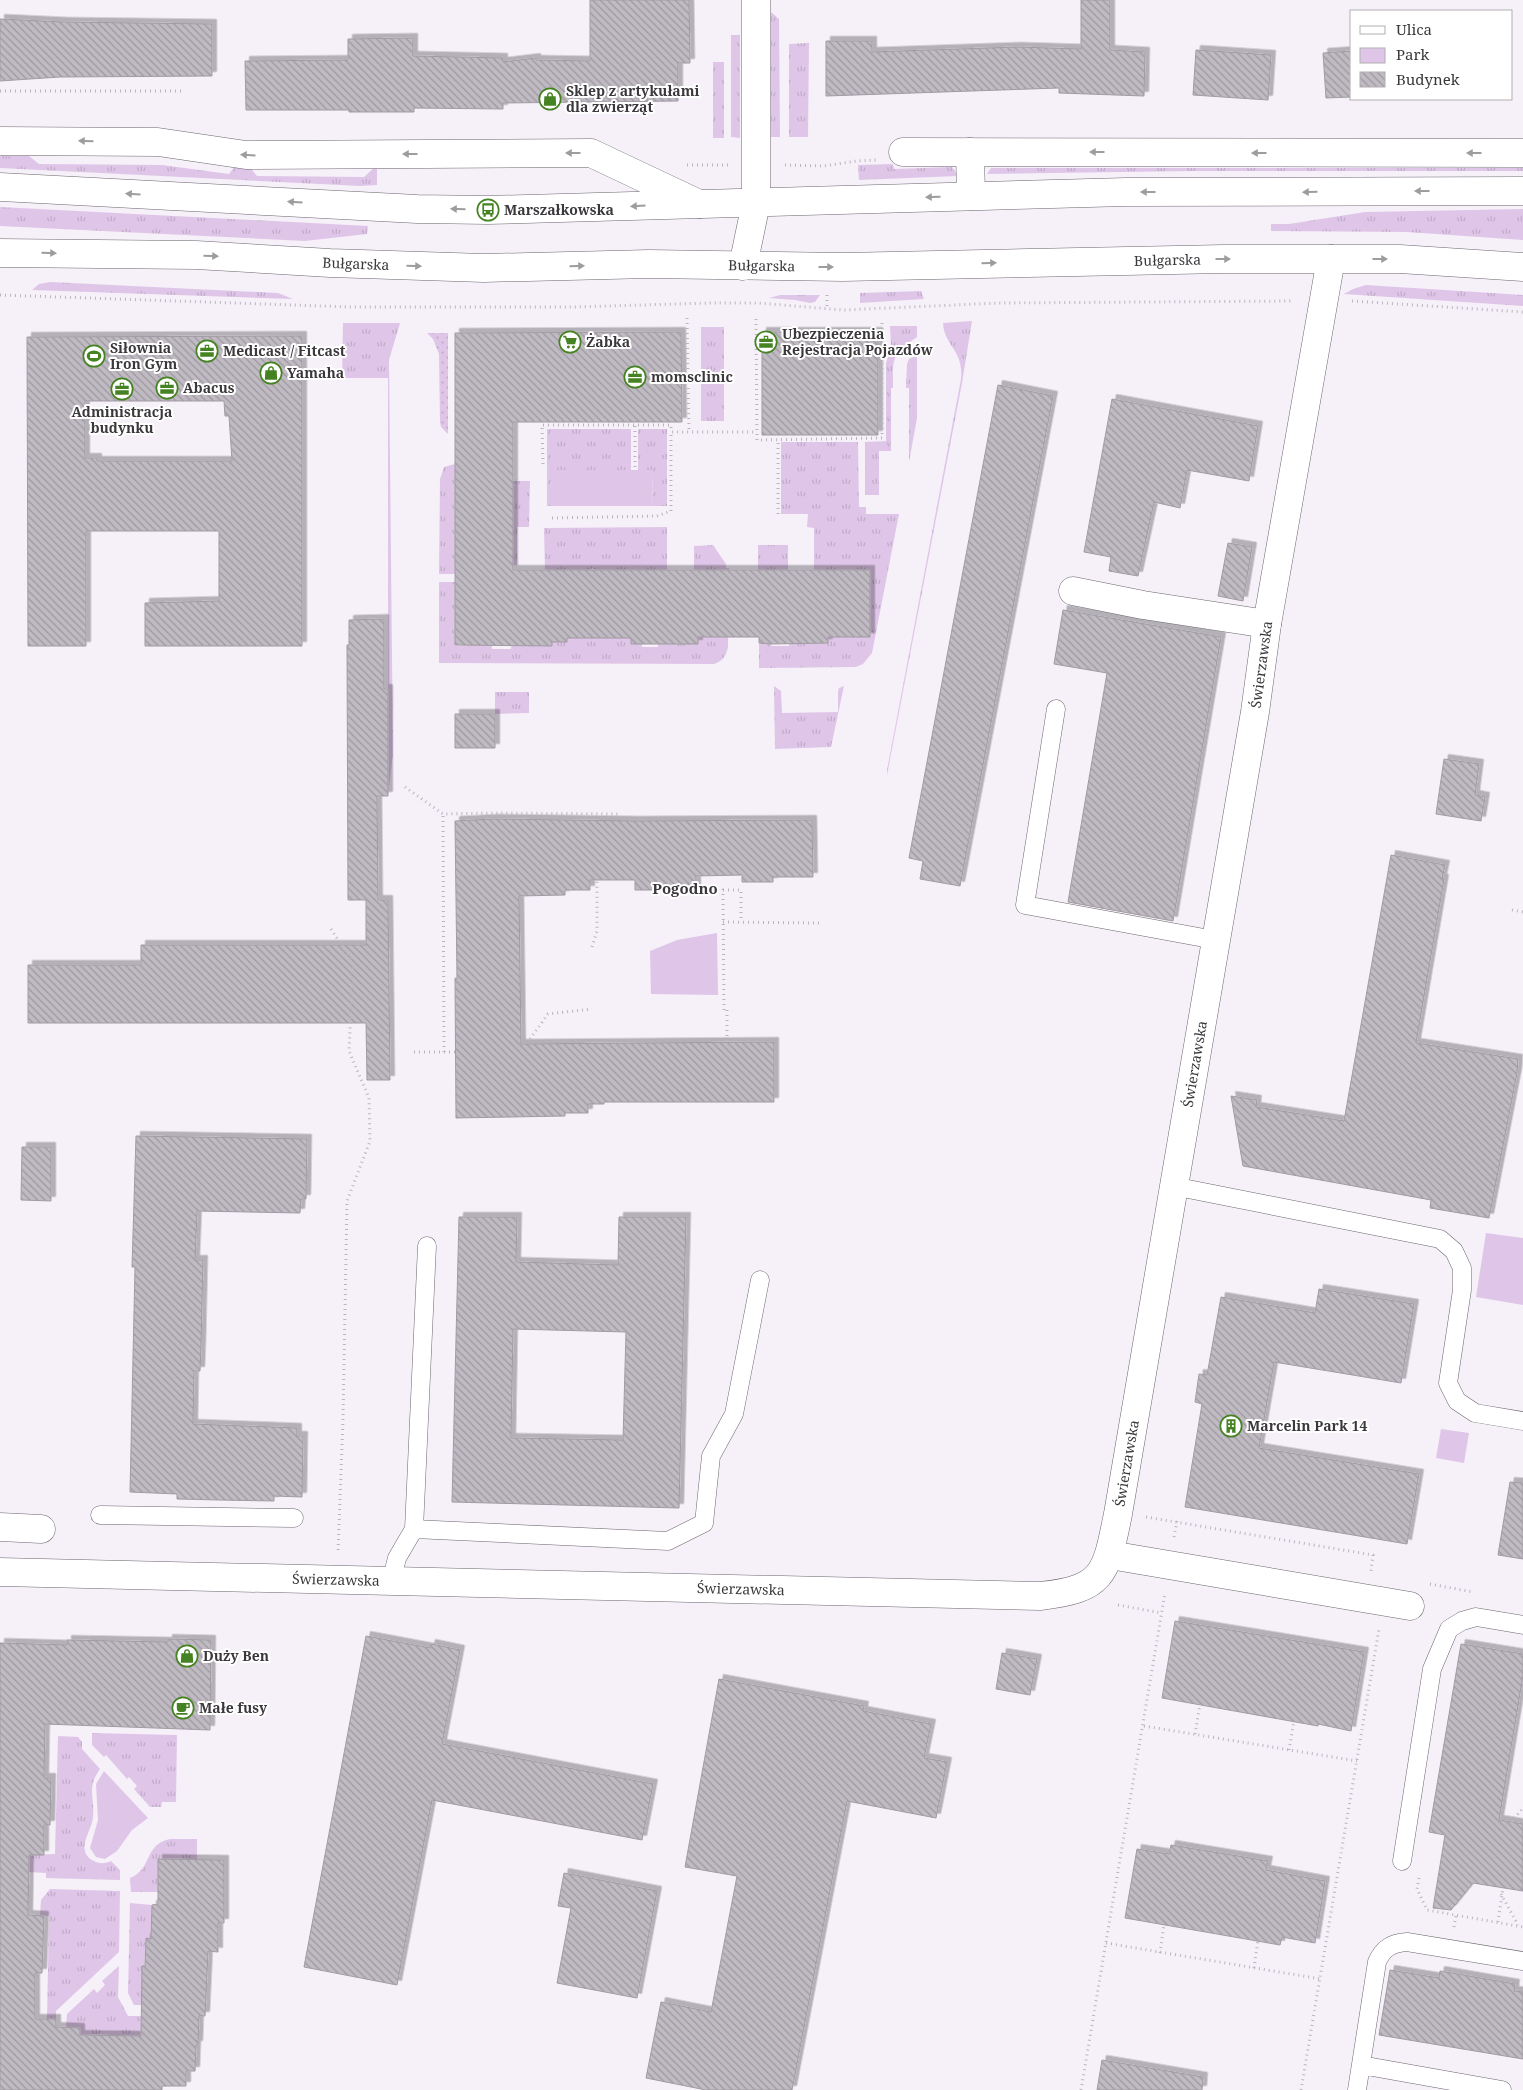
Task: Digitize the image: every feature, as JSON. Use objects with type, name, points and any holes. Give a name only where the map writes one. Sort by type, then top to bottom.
[{"type":"street","points":[[743,266],[756,203],[756,0]]},
{"type":"street","points":[[0,141],[158,142],[246,155],[591,153],[699,204]]},
{"type":"street","points":[[903,152],[1523,153]]},
{"type":"street","points":[[970,152],[971,196]]},
{"type":"street","points":[[0,187],[417,208],[580,208],[1126,192],[1523,191]]},
{"type":"street","name":"Bułgarska","points":[[0,253],[196,255],[430,267],[650,264],[843,267],[1156,259],[1400,259],[1523,267]]},
{"type":"street","name":"Świerzawska","points":[[0,1572],[1040,1596],[1060,1594],[1077,1589],[1092,1582],[1103,1572],[1110,1555],[1118,1514],[1255,712],[1267,624],[1331,259]]},
{"type":"street","points":[[1073,591],[1143,605],[1267,624]]},
{"type":"street","points":[[0,1527],[41,1529]]},
{"type":"street","points":[[1110,1555],[1384,1602],[1416,1595]]},
{"type":"lane","points":[[1056,709],[1025,905],[1215,940]]},
{"type":"lane","points":[[1173,1186],[1440,1238],[1454,1251],[1462,1268],[1462,1290],[1448,1383],[1457,1401],[1475,1413],[1523,1421]]},
{"type":"lane","points":[[391,1582],[396,1558],[414,1528],[427,1246]]},
{"type":"lane","points":[[414,1528],[668,1541],[704,1523],[711,1456],[734,1414],[760,1280]]},
{"type":"lane","points":[[100,1515],[294,1518]]},
{"type":"lane","points":[[1402,1861],[1432,1669],[1449,1629],[1462,1620],[1476,1617],[1523,1625]]},
{"type":"lane","points":[[1357,2090],[1377,1962],[1381,1952],[1398,1943],[1407,1942],[1523,1961]]},
{"type":"lane","points":[[1361,2065],[1502,2090]]},
{"type":"path","points":[[0,91],[184,91]]},
{"type":"path","points":[[779,165],[824,166],[887,159],[903,152]]},
{"type":"path","points":[[826,290],[827,308]]},
{"type":"path","points":[[0,295],[351,306],[572,307],[758,303],[844,310],[999,303],[1299,301]]},
{"type":"path","points":[[1348,301],[1523,312]]},
{"type":"path","points":[[687,318],[689,432]]},
{"type":"path","points":[[756,319],[756,440],[882,438],[882,319]]},
{"type":"path","points":[[543,464],[542,425],[670,425],[671,511],[657,516],[552,518]]},
{"type":"path","points":[[634,467],[635,425]]},
{"type":"path","points":[[670,432],[757,432]]},
{"type":"path","points":[[778,439],[778,514]]},
{"type":"path","points":[[405,787],[443,814],[494,812],[620,814]]},
{"type":"path","points":[[443,814],[444,1052]]},
{"type":"path","points":[[592,946],[597,931],[597,880]]},
{"type":"path","points":[[727,1042],[723,890],[741,890],[741,922]]},
{"type":"path","points":[[1512,910],[1523,912]]},
{"type":"path","points":[[723,922],[820,923]]},
{"type":"path","points":[[330,929],[353,963],[349,1051],[369,1098],[370,1141],[347,1201],[343,1419],[336,1580]]},
{"type":"path","points":[[530,1038],[548,1014],[592,1009]]},
{"type":"path","points":[[414,1052],[456,1052]]},
{"type":"path","points":[[1118,1514],[1177,1521],[1373,1555],[1370,1574],[1393,1578],[1392,1585],[1384,1602],[1302,2090]]},
{"type":"path","points":[[1082,2090],[1177,1521]]},
{"type":"path","points":[[1416,1595],[1479,1593]]},
{"type":"path","points":[[1118,1605],[1162,1613]]},
{"type":"path","points":[[1195,1734],[1200,1704]]},
{"type":"path","points":[[1289,1750],[1294,1721]]},
{"type":"path","points":[[1143,1726],[1358,1761]]},
{"type":"path","points":[[1511,1822],[1523,1808]]},
{"type":"path","points":[[1420,1870],[1417,1889],[1427,1910],[1521,1926]]},
{"type":"path","points":[[1498,1922],[1503,1888]]},
{"type":"path","points":[[1502,1894],[1521,1926]]},
{"type":"path","points":[[1160,1953],[1164,1924]]},
{"type":"path","points":[[1254,1968],[1258,1940]]},
{"type":"path","points":[[1106,1943],[1321,1979]]},
{"type":"green space","points":[[771,12],[779,19],[780,137],[771,137]]},
{"type":"green space","points":[[731,35],[740,35],[740,138],[731,137]]},
{"type":"green space","points":[[809,43],[808,137],[789,137],[789,44]]},
{"type":"green space","points":[[713,62],[724,62],[724,138],[713,138]]},
{"type":"green space","points":[[0,156],[29,156],[39,164],[162,165],[229,174],[236,165],[248,165],[257,176],[364,177],[377,165],[377,185],[360,186],[0,168]]},
{"type":"green space","points":[[893,164],[894,169],[952,167],[958,176],[859,180],[858,165]]},
{"type":"green space","points":[[991,168],[1523,168],[1523,171],[1192,171],[987,174]]},
{"type":"green space","points":[[0,207],[368,226],[367,234],[305,241],[0,226]]},
{"type":"green space","points":[[1523,209],[1523,240],[1407,232],[1271,231],[1271,224],[1289,224],[1365,212]]},
{"type":"green space","points":[[50,282],[278,293],[293,299],[32,290],[39,284]]},
{"type":"green space","points":[[1366,285],[1523,295],[1523,306],[1344,294]]},
{"type":"green space","points":[[921,291],[924,299],[860,303],[860,293]]},
{"type":"green space","points":[[780,295],[820,295],[815,302],[810,303],[769,298]]},
{"type":"green space","points":[[972,321],[962,383],[887,775],[961,379],[960,361],[944,331],[943,323]]},
{"type":"green space","points":[[343,323],[400,323],[389,360],[393,753],[388,796],[388,378],[342,378]]},
{"type":"green space","points":[[890,326],[917,326],[917,337],[902,348],[895,358],[893,388],[891,388],[891,451],[879,451],[879,495],[865,495],[865,442],[886,441],[886,363],[891,347]]},
{"type":"green space","points":[[701,327],[724,327],[724,421],[701,421]]},
{"type":"green space","points":[[427,333],[448,333],[448,434],[441,427],[440,422],[439,354],[433,339]]},
{"type":"green space","points":[[917,355],[917,418],[909,462],[909,388],[906,388],[907,364],[909,359]]},
{"type":"green space","points":[[547,429],[631,429],[631,470],[557,470],[557,506],[547,506]]},
{"type":"green space","points":[[638,429],[667,429],[667,506],[653,506],[652,471],[638,470]]},
{"type":"green space","points":[[781,442],[858,442],[859,507],[866,507],[866,514],[899,514],[872,653],[863,664],[856,667],[759,668],[759,643],[771,637],[771,646],[789,646],[789,637],[812,643],[828,643],[828,637],[870,637],[869,570],[814,570],[814,528],[807,527],[808,514],[781,514]]},
{"type":"green space","points":[[455,464],[455,574],[439,574],[440,479],[444,467]]},
{"type":"green space","points":[[557,470],[652,470],[653,506],[557,506]]},
{"type":"green space","points":[[513,481],[530,481],[529,527],[517,527],[517,565],[513,565]]},
{"type":"green space","points":[[667,527],[667,570],[595,570],[592,568],[591,570],[545,570],[544,528]]},
{"type":"green space","points":[[713,545],[726,564],[726,568],[729,568],[728,647],[724,658],[717,663],[439,663],[439,582],[455,582],[455,646],[480,645],[481,638],[491,638],[492,649],[511,649],[512,638],[567,642],[567,638],[631,638],[631,644],[642,644],[642,647],[658,647],[658,638],[698,644],[698,637],[726,637],[726,570],[694,570],[694,546]]},
{"type":"green space","points":[[758,545],[788,545],[788,570],[758,570]]},
{"type":"green space","points":[[774,686],[781,691],[782,713],[838,712],[838,691],[839,688],[844,686],[831,747],[775,749]]},
{"type":"green space","points":[[495,692],[529,692],[529,713],[495,714]]},
{"type":"green space","points":[[717,933],[718,995],[651,994],[650,951],[677,940]]},
{"type":"green space","points":[[1486,1233],[1523,1238],[1523,1305],[1476,1297]]},
{"type":"green space","points":[[1441,1429],[1469,1433],[1464,1463],[1436,1458]]},
{"type":"green space","points":[[92,1733],[177,1735],[176,1802],[162,1802],[161,1807],[150,1807],[134,1789],[137,1786],[129,1777],[127,1779],[106,1755],[104,1757],[92,1745]]},
{"type":"green space","points":[[58,1736],[78,1737],[82,1742],[82,1749],[100,1769],[92,1787],[93,1817],[86,1840],[85,1851],[87,1856],[97,1862],[111,1861],[120,1870],[120,1880],[46,1878],[46,1873],[28,1872],[29,1855],[55,1854]]},
{"type":"green space","points":[[104,1771],[148,1818],[132,1830],[117,1851],[105,1859],[96,1857],[90,1848],[98,1820],[96,1784]]},
{"type":"green space","points":[[170,1839],[197,1839],[197,1860],[158,1892],[131,1892],[130,1878],[142,1869],[156,1846]]},
{"type":"green space","points":[[50,1889],[120,1891],[119,1952],[56,2011],[56,2019],[47,2019],[49,1916],[40,1915],[41,1900]]},
{"type":"green space","points":[[130,1903],[152,1905],[151,1939],[146,1939],[142,2005],[134,2005],[128,1993]]},
{"type":"green space","points":[[119,1966],[118,1997],[128,2016],[141,2016],[141,2036],[80,2035],[80,2028],[66,2027],[67,2014],[94,1989],[97,1993],[105,1985],[102,1981]]},
{"type":"building","points":[[590,0],[689,0],[690,63],[678,63],[678,101],[503,103],[503,109],[414,108],[414,112],[246,110],[245,61],[348,60],[348,39],[413,38],[413,56],[503,58],[503,62],[536,58],[536,60],[590,61]]},
{"type":"building","points":[[1081,0],[1110,0],[1110,50],[1145,52],[1144,96],[1059,93],[1059,88],[826,96],[826,41],[872,41],[872,52],[1017,47],[1081,49]]},
{"type":"building","points":[[0,19],[62,22],[212,24],[212,76],[60,77],[0,81]]},
{"type":"building","points":[[1196,50],[1271,55],[1268,100],[1193,95]]},
{"type":"building","points":[[1350,51],[1350,97],[1326,98],[1323,53]]},
{"type":"building","points":[[681,332],[682,422],[513,422],[513,570],[870,570],[870,637],[828,637],[828,643],[771,644],[759,643],[759,637],[698,637],[698,644],[631,644],[631,638],[567,638],[567,642],[552,642],[552,646],[455,645],[455,333]]},
{"type":"building","points":[[762,332],[878,332],[878,435],[762,435]]},
{"type":"building","points":[[302,336],[302,646],[145,646],[145,603],[219,601],[219,531],[86,531],[86,646],[28,646],[27,337]],"holes":[[[85,401],[224,401],[225,416],[229,416],[232,461],[97,461],[97,458],[85,458]]]},
{"type":"building","points":[[998,385],[1053,396],[960,886],[920,879],[923,861],[909,858]]},
{"type":"building","points":[[1112,399],[1258,426],[1249,481],[1187,470],[1180,508],[1154,502],[1138,576],[1109,571],[1111,557],[1084,552]]},
{"type":"building","points":[[1228,543],[1252,547],[1243,601],[1218,596]]},
{"type":"building","points":[[1063,610],[1221,637],[1173,921],[1068,902],[1107,673],[1054,664]]},
{"type":"building","points":[[384,619],[384,689],[388,689],[388,796],[377,796],[378,900],[388,900],[390,1080],[367,1080],[366,1023],[28,1023],[28,965],[141,965],[141,945],[366,945],[366,900],[348,900],[347,645],[349,645],[349,620]]},
{"type":"building","points":[[455,714],[495,714],[495,748],[455,748]]},
{"type":"building","points":[[1444,759],[1479,764],[1475,795],[1485,797],[1481,821],[1436,814]]},
{"type":"building","points":[[494,819],[635,821],[812,820],[813,877],[773,877],[773,882],[742,882],[742,875],[696,876],[696,890],[635,890],[635,880],[590,880],[590,890],[565,890],[565,895],[519,896],[521,1044],[774,1042],[774,1102],[604,1102],[604,1104],[588,1104],[588,1113],[565,1113],[565,1116],[456,1118],[455,821]]},
{"type":"building","points":[[1391,855],[1445,865],[1416,1043],[1518,1059],[1517,1073],[1489,1218],[1430,1208],[1431,1200],[1243,1166],[1231,1096],[1257,1100],[1256,1107],[1344,1121]]},
{"type":"building","points":[[136,1136],[307,1139],[306,1199],[301,1199],[300,1213],[197,1211],[195,1260],[203,1260],[200,1371],[194,1371],[193,1424],[297,1428],[297,1436],[303,1436],[302,1497],[274,1496],[274,1501],[177,1499],[177,1494],[130,1492],[135,1267],[132,1267]]},
{"type":"building","points":[[22,1147],[51,1147],[51,1201],[21,1200]]},
{"type":"building","points":[[459,1217],[517,1217],[516,1262],[618,1265],[619,1217],[686,1217],[679,1508],[452,1502]],"holes":[[[513,1329],[626,1332],[623,1440],[511,1438]]]},
{"type":"building","name":"Marcelin Park 14","points":[[1319,1289],[1414,1304],[1401,1383],[1274,1362],[1259,1448],[1419,1474],[1407,1544],[1185,1507],[1202,1404],[1195,1402],[1199,1374],[1207,1375],[1221,1297],[1315,1313]]},
{"type":"building","points":[[1510,1482],[1523,1483],[1523,1559],[1498,1555]]},
{"type":"building","points":[[1175,1621],[1364,1652],[1351,1731],[1162,1698]]},
{"type":"building","points":[[366,1636],[430,1648],[431,1644],[460,1650],[442,1744],[653,1784],[642,1840],[432,1800],[397,1985],[304,1967]]},
{"type":"building","points":[[168,1639],[211,1640],[210,1730],[45,1724],[44,1778],[51,1778],[50,1825],[44,1825],[44,1855],[29,1855],[28,1915],[44,1916],[42,1973],[35,1973],[35,2019],[56,2019],[56,2027],[80,2028],[80,2035],[141,2036],[142,1966],[145,1966],[146,1938],[151,1939],[152,1905],[158,1904],[158,1859],[224,1860],[224,1923],[218,1923],[218,1952],[208,1951],[205,2016],[199,2016],[195,2071],[186,2071],[186,2086],[162,2086],[162,2090],[0,2090],[0,1643],[67,1645],[67,1640],[168,1642]]},
{"type":"building","points":[[1461,1644],[1523,1654],[1523,1675],[1499,1820],[1523,1824],[1523,1891],[1473,1883],[1451,1910],[1433,1908],[1445,1835],[1429,1832]]},
{"type":"building","points":[[1002,1653],[1037,1659],[1030,1695],[996,1689]]},
{"type":"building","points":[[719,1679],[864,1706],[863,1711],[931,1724],[924,1758],[947,1762],[936,1818],[847,1801],[792,2090],[706,2090],[646,2078],[661,2002],[711,2012],[737,1876],[685,1867]]},
{"type":"building","points":[[1171,1845],[1268,1861],[1266,1870],[1325,1881],[1315,1943],[1282,1937],[1280,1945],[1125,1918],[1137,1849],[1169,1854]]},
{"type":"building","points":[[564,1873],[657,1891],[637,1998],[557,1983],[571,1908],[558,1906]]},
{"type":"building","points":[[1390,1970],[1439,1978],[1440,1971],[1515,1984],[1514,1991],[1523,1992],[1523,2059],[1379,2035]]},
{"type":"building","points":[[1102,2060],[1203,2077],[1202,2090],[1097,2090]]},
{"type":"place","name":"Sklep z artykułami dla zwierząt","points":[[550,99]]},
{"type":"place","name":"Marszałkowska","points":[[488,210]]},
{"type":"place","name":"Żabka","points":[[570,342]]},
{"type":"place","name":"Ubezpieczenia Rejestracja Pojazdów","points":[[766,342]]},
{"type":"place","name":"Medicast / Fitcast","points":[[207,351]]},
{"type":"place","name":"Siłownia Iron Gym","points":[[94,356]]},
{"type":"place","name":"Yamaha","points":[[271,373]]},
{"type":"place","name":"momsclinic","points":[[635,377]]},
{"type":"place","name":"Abacus","points":[[167,388]]},
{"type":"place","name":"Administracja budynku","points":[[122,389]]},
{"type":"place","name":"Marcelin Park 14","points":[[1231,1426]]},
{"type":"place","name":"Duży Ben","points":[[187,1656]]},
{"type":"place","name":"Małe fusy","points":[[183,1708]]},
{"type":"district","name":"Pogodno","points":[[685,889]]}]
